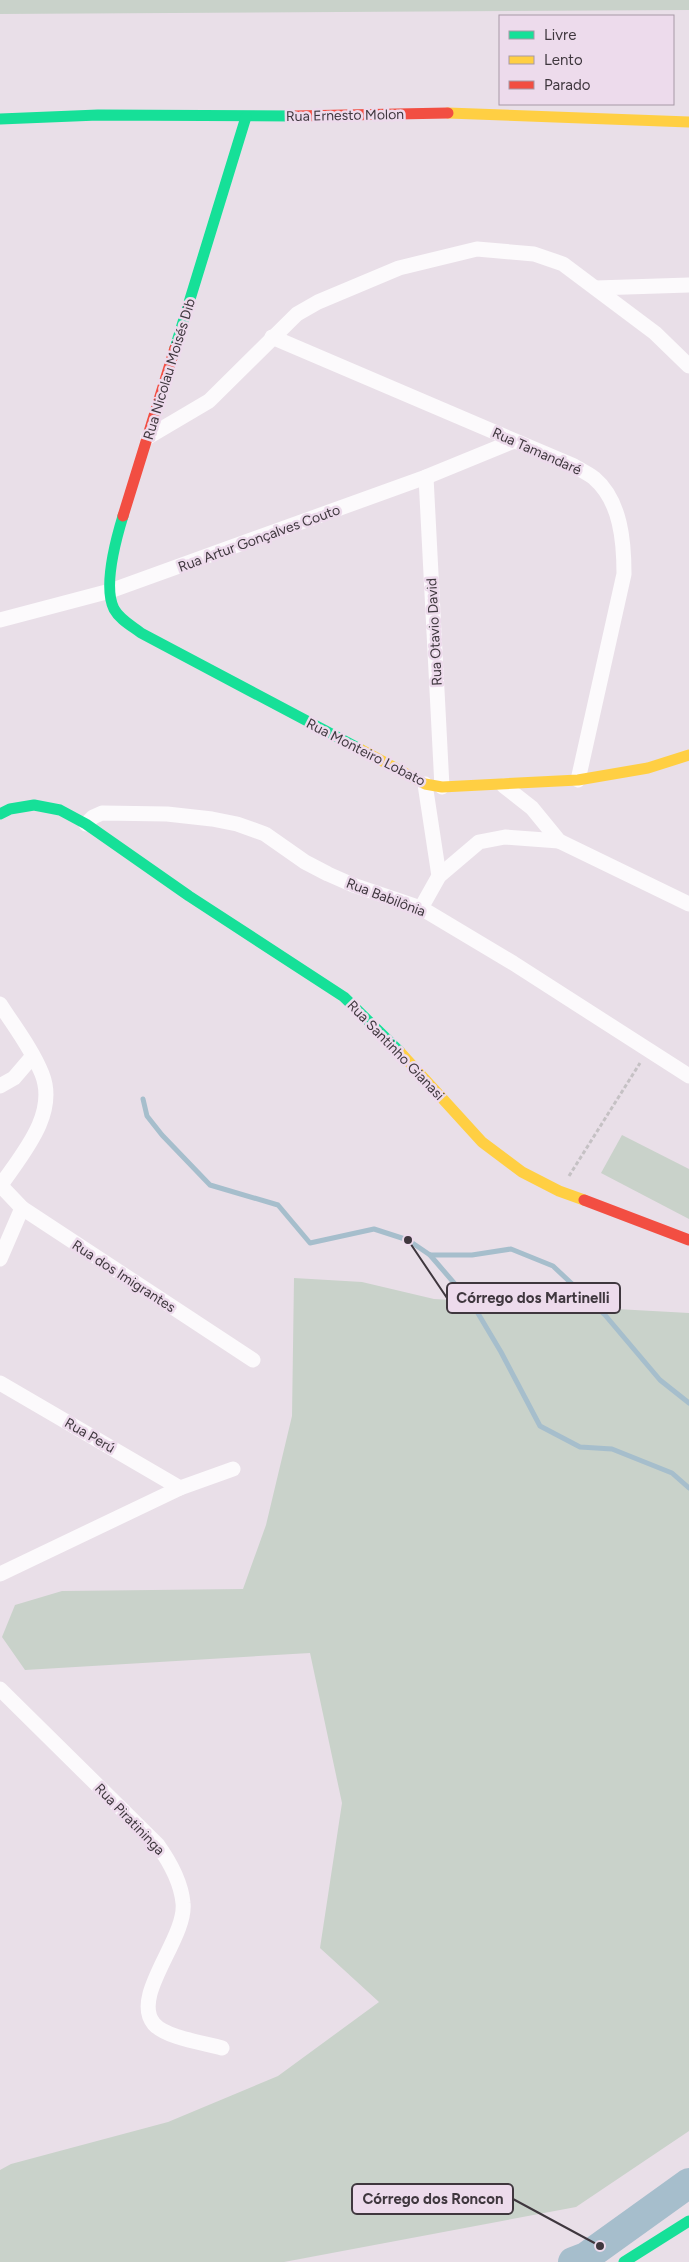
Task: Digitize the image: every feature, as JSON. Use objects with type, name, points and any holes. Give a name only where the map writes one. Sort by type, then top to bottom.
[{"type":"street","name":"Rua Ernesto Molon","points":[[0,120],[98,116],[246,117],[473,112],[689,122]]},
{"type":"street","name":"Rua Nicolau Moisés Dib","points":[[124,621],[114,609],[110,591],[112,567],[120,526],[246,117]]},
{"type":"street","points":[[148,437],[209,401],[297,314],[352,286],[399,268],[477,249],[534,254],[563,264],[655,334],[689,366]]},
{"type":"street","points":[[596,288],[689,285]]},
{"type":"street","name":"Rua Tamandaré","points":[[272,337],[574,466],[595,479],[614,508],[620,524],[624,547],[624,574],[578,780]]},
{"type":"street","name":"Rua Artur Gonçalves Couto","points":[[0,620],[110,591],[426,478],[514,441]]},
{"type":"street","name":"Rua Otavio David","points":[[426,478],[442,788]]},
{"type":"street","name":"Rua Monteiro Lobato","points":[[124,621],[141,633],[425,784],[442,788],[504,786],[578,780],[641,769],[689,755]]},
{"type":"street","points":[[425,784],[439,876]]},
{"type":"street","points":[[504,786],[532,808],[559,842]]},
{"type":"street","name":"Rua Santinho Gianasi","points":[[0,814],[10,809],[34,805],[60,810],[86,824],[189,896],[344,997],[417,1068],[482,1142],[522,1172],[559,1191],[689,1240]]},
{"type":"street","name":"Rua Babilônia","points":[[86,824],[92,817],[102,813],[167,814],[237,824],[264,834],[305,862],[353,885],[421,908],[649,1049],[689,1076]]},
{"type":"street","points":[[421,908],[439,876],[479,842],[505,837],[559,842],[689,904]]},
{"type":"street","points":[[0,1004],[42,1075],[45,1090],[45,1107],[38,1129],[1,1185]]},
{"type":"street","points":[[0,1086],[14,1078],[32,1057]]},
{"type":"street","name":"Rua dos Imigrantes","points":[[1,1185],[22,1208],[253,1360]]},
{"type":"street","points":[[0,1259],[22,1208]]},
{"type":"street","name":"Rua Perú","points":[[0,1383],[180,1488]]},
{"type":"street","points":[[0,1574],[180,1488],[233,1469]]},
{"type":"street","name":"Rua Piratininga","points":[[0,1689],[152,1838],[169,1861],[178,1879],[184,1905],[179,1931],[148,2000],[149,2014],[155,2025],[168,2033],[222,2048]]},
{"type":"street","points":[[624,2262],[689,2221]]},
{"type":"path","points":[[559,1191],[649,1049]]},
{"type":"shaded area","points":[[0,0],[689,0],[689,10],[0,14]]},
{"type":"shaded area","points":[[622,1135],[689,1169],[689,1219],[601,1173]]},
{"type":"shaded area","points":[[294,1278],[362,1282],[434,1299],[689,1313],[689,2131],[576,2207],[284,2262],[0,2262],[0,2170],[11,2164],[168,2122],[278,2076],[379,2002],[320,1948],[342,1803],[310,1653],[25,1670],[2,1637],[15,1605],[62,1591],[243,1589],[266,1525],[292,1416]]},
{"type":"waterway","points":[[143,1099],[147,1116],[162,1135],[210,1185],[278,1205],[310,1243],[374,1229],[408,1240],[430,1255],[472,1255],[511,1249],[553,1266],[605,1315],[660,1380],[689,1403]]},
{"type":"waterway","points":[[430,1255],[473,1305],[501,1352],[540,1426],[580,1447],[612,1449],[672,1473],[689,1488]]},
{"type":"waterway","points":[[573,2262],[586,2257],[689,2183]]},
{"type":"waterway","points":[[600,2246],[608,2254]]},
{"type":"traffic: fast","points":[[0,119],[98,115],[294,116]]},
{"type":"traffic: fast","points":[[175,348],[246,117]]},
{"type":"traffic: fast","points":[[123,516],[114,550],[110,588],[114,609],[126,623],[141,633],[360,749]]},
{"type":"traffic: fast","points":[[0,814],[10,809],[34,805],[60,810],[86,824],[189,896],[344,997],[400,1052]]},
{"type":"traffic: fast","points":[[624,2262],[689,2221]]},
{"type":"traffic: slow","points":[[448,113],[689,122]]},
{"type":"traffic: slow","points":[[360,749],[425,784],[442,787],[578,780],[648,768],[689,755]]},
{"type":"traffic: slow","points":[[400,1052],[482,1142],[522,1172],[559,1191],[584,1200]]},
{"type":"traffic: jam","points":[[294,116],[448,113]]},
{"type":"traffic: jam","points":[[123,516],[175,348]]},
{"type":"traffic: jam","points":[[584,1200],[689,1240]]},
{"type":"place","name":"Córrego dos Martinelli","points":[[408,1240]]},
{"type":"place","name":"Córrego dos Roncon","points":[[600,2246]]}]
